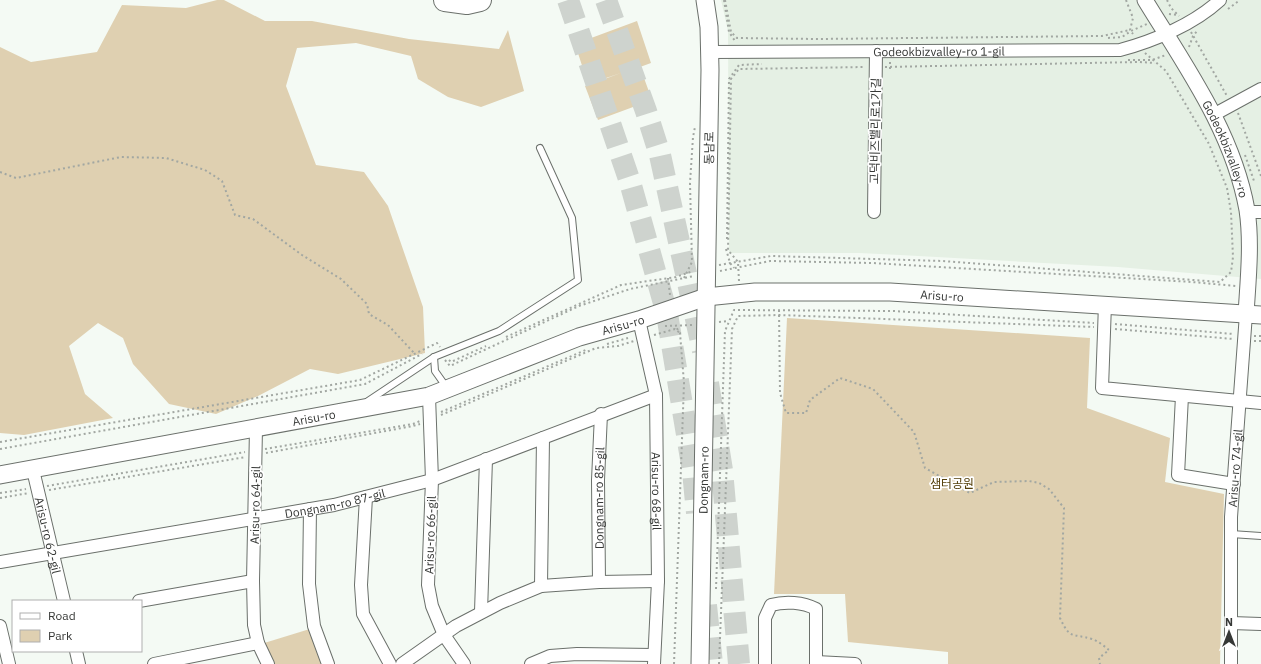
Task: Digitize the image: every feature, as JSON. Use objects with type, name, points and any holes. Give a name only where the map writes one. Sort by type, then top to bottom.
[{"type":"highway","points":[[445,0],[467,3],[480,0]]},
{"type":"main road","name":"동남로","points":[[705,0],[710,52],[706,297]]},
{"type":"main road","name":"Arisu-ro","points":[[0,475],[429,396],[579,337],[639,320],[706,297],[755,292],[890,292],[1105,304],[1253,315]]},
{"type":"main road","name":"Dongnam-ro","points":[[700,664],[706,297]]},
{"type":"street","name":"Godeokbizvalley-ro","points":[[1146,0],[1215,114],[1254,212],[1248,284],[1253,315]]},
{"type":"street","name":"Godeokbizvalley-ro 1-gil","points":[[710,52],[1120,50],[1137,46],[1166,34],[1220,0]]},
{"type":"street","name":"고덕비즈밸리로1가길","points":[[874,212],[876,51]]},
{"type":"street","points":[[1215,114],[1261,89]]},
{"type":"street","points":[[1105,304],[1102,388],[1261,403]]},
{"type":"street","name":"Arisu-ro 74-gil","points":[[1231,664],[1231,534],[1234,484],[1244,337],[1253,315]]},
{"type":"street","name":"Arisu-ro 68-gil","points":[[639,320],[656,395],[658,581],[654,660]]},
{"type":"street","name":"Dongnam-ro 87-gil","points":[[0,562],[310,510],[366,497],[432,480],[543,438],[601,414],[656,395]]},
{"type":"street","name":"Arisu-ro 66-gil","points":[[429,396],[432,480],[428,585],[432,606],[444,635],[464,664]]},
{"type":"street","points":[[1182,396],[1178,475],[1234,484]]},
{"type":"street","name":"Dongnam-ro 85-gil","points":[[599,582],[598,480],[601,414]]},
{"type":"street","name":"Arisu-ro 64-gil","points":[[256,428],[253,581],[254,625],[258,643],[268,664]]},
{"type":"street","points":[[541,586],[543,438]]},
{"type":"street","points":[[481,612],[486,459]]},
{"type":"street","name":"Arisu-ro 62-gil","points":[[33,470],[64,600]]},
{"type":"street","points":[[366,497],[360,585],[363,614],[390,664]]},
{"type":"street","points":[[310,510],[309,584],[314,626],[328,664]]},
{"type":"street","points":[[142,600],[253,581]]},
{"type":"street","points":[[402,664],[456,626],[481,612],[541,586],[599,582],[658,581]]},
{"type":"street","points":[[765,664],[765,618],[771,605],[781,603],[808,605],[816,609],[816,663],[855,664]]},
{"type":"street","points":[[1231,624],[1261,624]]},
{"type":"street","points":[[0,626],[9,664]]},
{"type":"street","points":[[154,664],[258,643]]},
{"type":"street","points":[[76,652],[79,664]]},
{"type":"street","points":[[531,664],[550,656],[577,654],[654,660]]},
{"type":"lane","points":[[355,410],[403,380],[434,358],[499,331],[578,280],[572,218],[540,148]]},
{"type":"lane","points":[[434,358],[435,372],[448,389]]},
{"type":"lane","points":[[1231,534],[1261,536]]},
{"type":"path","points":[[725,0],[731,32],[737,38],[818,39],[1102,36],[1130,30],[1133,18],[1126,0]]},
{"type":"path","points":[[1167,0],[1172,8],[1186,22],[1232,105],[1237,111],[1261,176]]},
{"type":"path","points":[[0,449],[365,384],[437,347],[451,362],[621,285],[676,277],[707,266],[771,256],[943,261],[1220,282],[1231,272],[1233,258],[1232,212],[1227,188],[1210,144],[1166,71],[1152,60]]},
{"type":"path","points":[[738,262],[728,250],[731,79],[739,69],[865,67],[855,62]]},
{"type":"path","points":[[889,67],[1131,62],[1156,63]]},
{"type":"path","points":[[734,268],[730,263],[726,251],[729,79],[739,65],[768,64]]},
{"type":"path","points":[[684,279],[692,262],[690,183],[693,136],[696,122]]},
{"type":"path","points":[[0,172],[16,178],[121,157],[166,158],[205,170],[222,181],[236,215],[253,219],[302,255],[341,279],[367,304],[369,314],[379,322],[388,325],[398,333],[415,354]]},
{"type":"path","points":[[716,593],[725,331],[734,310],[893,311],[1244,337],[1261,336]]},
{"type":"path","points":[[779,310],[780,393],[786,413],[806,413],[810,400],[840,378],[872,389],[914,432],[925,468],[970,493],[994,482],[1038,482],[1049,489],[1064,508],[1060,618],[1066,631],[1077,637],[1093,639],[1109,650],[1099,658],[1100,664]]},
{"type":"path","points":[[719,664],[732,329],[738,316],[780,315],[1104,326],[1244,337],[1261,341]]},
{"type":"path","points":[[662,327],[674,325],[680,333],[684,383],[674,664]]},
{"type":"path","points":[[0,442],[360,380],[437,343],[450,366],[493,346]]},
{"type":"path","points":[[0,493],[413,424],[597,346]]},
{"type":"shaded area","points":[[721,0],[1261,0],[1261,279],[1118,267],[900,255],[859,253],[729,253],[728,31]]},
{"type":"green space","points":[[217,0],[224,0],[265,21],[312,21],[409,39],[499,49],[508,30],[524,91],[481,107],[448,97],[418,79],[411,56],[356,43],[297,48],[286,86],[316,165],[364,172],[388,206],[423,307],[425,353],[338,374],[310,369],[258,396],[216,414],[169,404],[133,364],[123,338],[98,323],[69,346],[85,394],[113,418],[24,435],[0,433],[0,47],[31,62],[97,52],[122,5],[186,8]]},
{"type":"green space","points":[[637,21],[651,63],[640,67],[652,100],[598,120],[585,86],[621,73],[588,84],[575,44]]},
{"type":"green space","name":"샘터공원","points":[[787,318],[1090,338],[1087,408],[1170,438],[1165,482],[1224,494],[1220,664],[948,664],[948,652],[848,642],[845,594],[774,594]]},
{"type":"green space","points":[[313,628],[325,664],[269,664],[261,644]]},
{"type":"tunnel","points":[[568,0],[630,182],[667,314],[693,471],[697,513]]},
{"type":"tunnel","points":[[606,0],[646,111],[660,155],[703,351]]},
{"type":"tunnel","points":[[708,383],[722,470],[739,664]]},
{"type":"tunnel","points":[[706,605],[712,664]]}]
